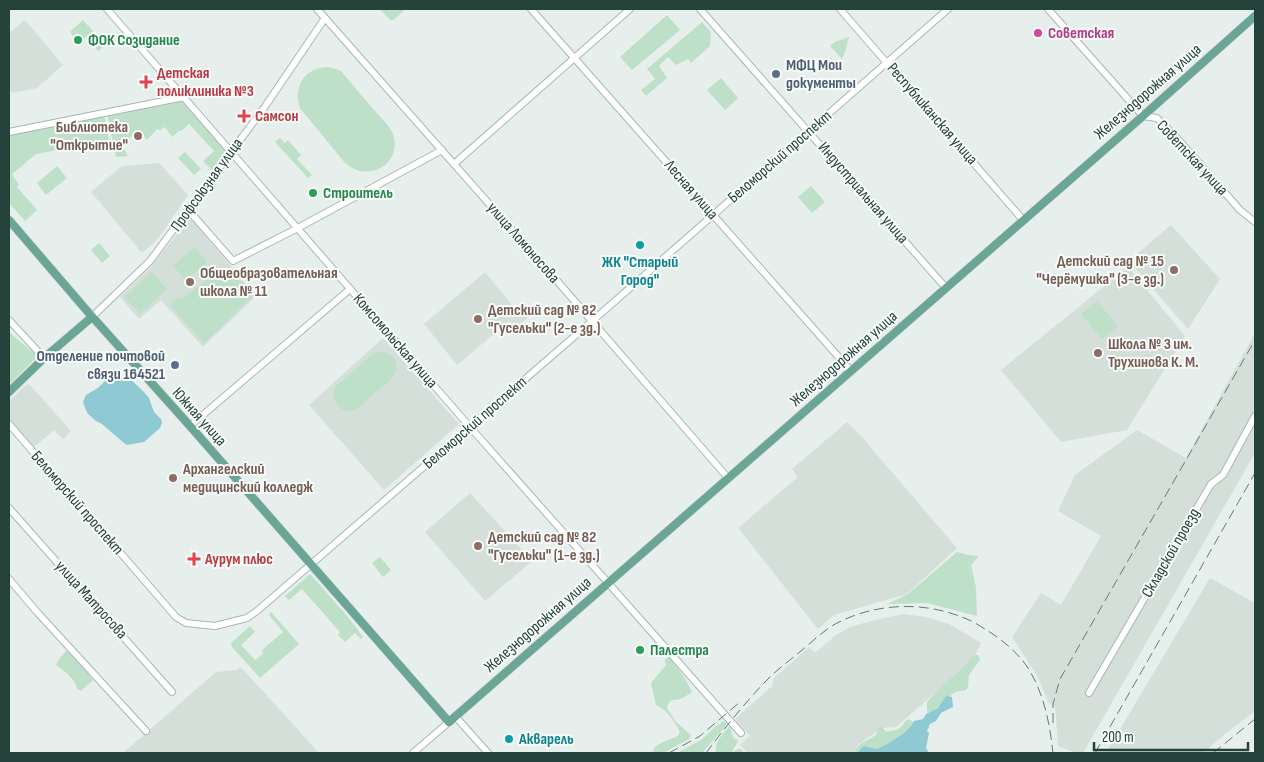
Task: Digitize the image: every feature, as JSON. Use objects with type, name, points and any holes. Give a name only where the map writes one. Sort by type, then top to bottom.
[{"type":"main road","name":"Железнодорожная улица","points":[[449,722],[851,372],[1255,16]]},
{"type":"main road","name":"Южная улица","points":[[9,220],[92,317],[449,722]]},
{"type":"main road","points":[[9,392],[44,358],[92,317]]},
{"type":"street","name":"Комсомольская улица","points":[[107,9],[470,427],[742,733]]},
{"type":"street","name":"улица Ломоносова","points":[[317,9],[728,478]]},
{"type":"street","name":"Лесная улица","points":[[531,9],[851,372]]},
{"type":"street","points":[[454,164],[630,9]]},
{"type":"street","name":"Индустриальная улица","points":[[700,9],[946,288]]},
{"type":"street","name":"Республиканская улица","points":[[840,9],[1023,220]]},
{"type":"street","name":"Беломорский проспект","points":[[9,424],[176,618],[186,623],[215,626],[247,618],[312,565],[948,9]]},
{"type":"street","name":"Советская улица","points":[[1048,9],[1143,116],[1157,118],[1240,210],[1255,222]]},
{"type":"street","name":"Профсоюзная улица","points":[[92,317],[150,261],[264,108],[325,18]]},
{"type":"street","points":[[9,132],[184,97]]},
{"type":"street","points":[[190,212],[233,261],[442,150]]},
{"type":"street","points":[[190,426],[350,289]]},
{"type":"street","points":[[9,320],[44,358]]},
{"type":"street","name":"Складской проезд","points":[[1089,693],[1211,484],[1223,475],[1255,416]]},
{"type":"street","name":"улица Матросова","points":[[9,508],[172,692]]},
{"type":"street","points":[[9,579],[146,732]]},
{"type":"street","points":[[455,716],[488,753]]},
{"type":"street","points":[[413,753],[449,722]]},
{"type":"shaded area","points":[[25,20],[63,65],[37,88],[12,93],[9,89],[9,33]]},
{"type":"shaded area","points":[[159,163],[188,195],[157,240],[142,253],[91,192],[122,166]]},
{"type":"shaded area","name":"Общеобразовательная школа № 11","points":[[190,218],[256,296],[203,347],[161,300],[139,319],[120,297],[150,268]]},
{"type":"shaded area","name":"Детский сад № 15 \"Черёмушка\" (3-е зд.)","points":[[1171,225],[1220,279],[1188,329],[1129,261]]},
{"type":"shaded area","name":"Школа № 3 им. Трухинова К. М.","points":[[1128,267],[1185,336],[1127,430],[1061,442],[1001,370]]},
{"type":"shaded area","name":"Детский сад № 82 \"Гусельки\" (2-е зд.)","points":[[485,272],[517,311],[522,307],[530,316],[520,324],[508,322],[457,365],[424,324]]},
{"type":"shaded area","points":[[1255,333],[1255,453],[1083,753],[1076,753],[1058,746],[1055,706],[1049,703],[1036,674],[1012,637],[1041,593],[1061,605],[1101,536],[1058,511],[1075,475],[1137,430],[1186,458]]},
{"type":"shaded area","points":[[383,338],[459,424],[384,490],[309,405]]},
{"type":"shaded area","points":[[27,384],[31,386],[71,431],[63,439],[54,430],[34,447],[9,419],[9,401]]},
{"type":"shaded area","points":[[847,422],[957,548],[907,594],[834,615],[818,629],[738,528],[798,477],[792,469]]},
{"type":"shaded area","name":"Детский сад № 82 \"Гусельки\" (1-е зд.)","points":[[470,493],[532,561],[485,601],[425,532]]},
{"type":"shaded area","points":[[1210,578],[1255,603],[1255,711],[1203,753],[1106,753]]},
{"type":"shaded area","points":[[903,614],[926,617],[949,624],[981,643],[970,666],[946,688],[943,686],[896,727],[881,728],[858,745],[853,753],[748,753],[740,745],[750,736],[735,719],[772,686],[774,678],[809,647],[815,653],[836,635],[850,627]]},
{"type":"shaded area","points":[[241,667],[319,753],[123,753],[216,672],[237,670]]},
{"type":"green space","points":[[380,9],[406,9],[391,21]]},
{"type":"green space","points":[[667,15],[680,30],[632,70],[620,57]]},
{"type":"green space","points":[[83,20],[105,45],[98,51],[86,37],[82,39],[77,33],[73,36],[70,32]]},
{"type":"green space","points":[[702,22],[711,32],[710,46],[691,63],[688,59],[676,65],[668,57],[659,66],[667,78],[646,96],[641,90],[655,79],[647,69]]},
{"type":"green space","points":[[849,37],[845,51],[842,59],[830,46]]},
{"type":"green space","points":[[327,67],[341,71],[392,131],[395,144],[393,154],[382,167],[373,171],[364,171],[354,169],[345,163],[300,108],[298,93],[302,80],[312,71]]},
{"type":"green space","points":[[721,78],[738,98],[725,110],[707,90]]},
{"type":"green space","points":[[183,99],[228,152],[215,173],[203,161],[214,151],[189,124],[172,137],[165,127],[160,130],[157,129],[147,140],[142,133],[133,135],[123,147],[128,156],[116,157],[107,114]]},
{"type":"green space","points":[[104,114],[109,140],[36,154],[12,174],[19,185],[17,187],[37,210],[25,221],[9,203],[9,134]]},
{"type":"green space","name":"Строитель","points":[[280,138],[285,143],[288,140],[301,155],[297,159],[312,175],[308,178],[275,142]]},
{"type":"green space","points":[[185,152],[201,169],[194,175],[178,158]]},
{"type":"green space","points":[[57,166],[67,178],[46,195],[37,183]]},
{"type":"green space","points":[[811,186],[825,202],[812,213],[798,197]]},
{"type":"green space","points":[[99,243],[110,256],[102,263],[91,250]]},
{"type":"green space","points":[[195,247],[207,262],[186,280],[173,266]]},
{"type":"green space","points":[[229,268],[253,296],[204,343],[170,305],[178,297],[182,299],[205,281]]},
{"type":"green space","points":[[152,272],[167,289],[140,314],[124,297]]},
{"type":"green space","points":[[1097,301],[1118,326],[1102,339],[1081,314]]},
{"type":"green space","points":[[9,332],[36,355],[36,358],[9,385]]},
{"type":"green space","points":[[383,352],[395,359],[396,369],[393,377],[356,409],[346,411],[341,409],[333,396],[335,387],[374,353]]},
{"type":"green space","points":[[957,552],[979,556],[971,565],[976,587],[977,616],[927,603],[887,604],[908,594]]},
{"type":"green space","points":[[380,557],[391,570],[383,577],[372,563]]},
{"type":"green space","points":[[310,574],[348,617],[363,637],[361,639],[355,633],[345,642],[338,635],[340,632],[302,589],[289,600],[285,596]]},
{"type":"green space","points":[[271,612],[299,644],[260,678],[232,647],[231,643],[250,626],[255,632],[241,645],[255,660],[263,654],[262,650],[283,632],[269,615]]},
{"type":"green space","points":[[66,651],[71,653],[93,680],[81,691],[77,689],[69,676],[56,665]]},
{"type":"green space","points":[[975,655],[978,655],[980,660],[969,675],[966,690],[955,692],[948,696],[936,709],[927,713],[927,702]]},
{"type":"green space","points":[[667,658],[678,669],[692,692],[680,699],[670,701],[667,708],[676,722],[691,735],[689,739],[667,751],[653,753],[654,748],[659,744],[678,736],[680,732],[670,716],[656,705],[651,683],[666,665],[665,661]]},
{"type":"green space","points":[[909,719],[914,723],[913,725],[900,737],[877,749],[868,746],[861,748],[858,753],[853,753],[860,744],[876,735],[879,727],[882,727],[886,732],[894,730],[900,728]]},
{"type":"green space","points":[[723,721],[726,724],[725,727],[702,753],[677,753],[701,740]]},
{"type":"green space","points":[[729,727],[733,737],[738,741],[732,752],[741,749],[743,752],[716,753],[717,742]]},
{"type":"water","points":[[115,375],[128,377],[144,392],[149,398],[154,412],[161,419],[160,428],[144,442],[127,445],[88,414],[85,408],[83,402],[86,395]]},
{"type":"water","points":[[946,696],[952,697],[953,707],[941,713],[936,721],[930,724],[927,731],[929,733],[926,748],[929,753],[858,753],[865,746],[877,749],[898,737],[914,721],[923,719],[926,714],[938,708]]},
{"type":"railway","points":[[1053,723],[1053,704],[1060,679],[1255,340]]},
{"type":"railway","points":[[1095,753],[1255,473]]},
{"type":"railway","points":[[706,753],[741,708],[768,679],[828,629],[837,623],[869,611],[903,606],[936,610],[969,620],[992,633],[1011,648],[1027,666],[1040,692],[1048,722],[1053,753]]},
{"type":"railway","points":[[669,753],[700,736],[740,702]]},
{"type":"railway","points":[[1213,753],[1255,719]]},
{"type":"place","name":"Советская","points":[[1038,33]]},
{"type":"place","name":"ФОК Созидание","points":[[78,40]]},
{"type":"place","name":"МФЦ Мои документы","points":[[776,74]]},
{"type":"place","name":"Детская поликлиника №3","points":[[146,82]]},
{"type":"place","name":"Самсон","points":[[244,116]]},
{"type":"place","name":"Библиотека \"Открытие\"","points":[[138,136]]},
{"type":"place","name":"Строитель","points":[[313,193]]},
{"type":"place","name":"ЖК \"Старый Город\"","points":[[640,245]]},
{"type":"place","name":"Детский сад № 15 \"Черёмушка\" (3-е зд.)","points":[[1174,270]]},
{"type":"place","name":"Общеобразовательная школа № 11","points":[[190,282]]},
{"type":"place","name":"Детский сад № 82 \"Гусельки\" (2-е зд.)","points":[[478,319]]},
{"type":"place","name":"Школа № 3 им. Трухинова К. М.","points":[[1098,353]]},
{"type":"place","name":"Отделение почтовой связи 164521","points":[[175,365]]},
{"type":"place","name":"Архангелский медицинский колледж","points":[[173,478]]},
{"type":"place","name":"Детский сад № 82 \"Гусельки\" (1-е зд.)","points":[[478,546]]},
{"type":"place","name":"Аурум плюс","points":[[194,559]]},
{"type":"place","name":"Палестра","points":[[640,650]]},
{"type":"place","name":"Акварель","points":[[509,739]]}]
